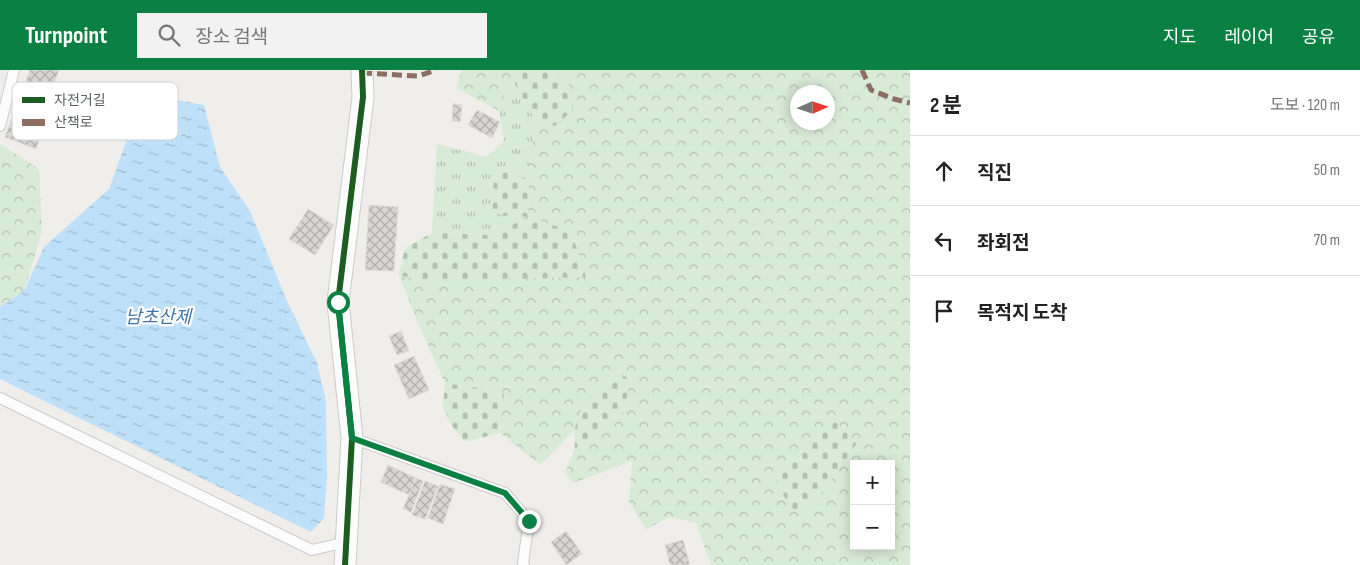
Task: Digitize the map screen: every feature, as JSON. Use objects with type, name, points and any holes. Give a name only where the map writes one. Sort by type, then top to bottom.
[{"type":"street","points":[[344,565],[352,438],[338,302],[364,97],[362,70]]},
{"type":"lane","points":[[0,126],[14,70]]},
{"type":"lane","points":[[0,398],[312,550],[346,542]]},
{"type":"lane","points":[[352,438],[505,493],[529,521],[524,565]]},
{"type":"green space","points":[[461,70],[510,70],[511,77],[499,111],[457,88]]},
{"type":"green space","points":[[510,70],[555,70],[572,89],[573,110],[555,126],[536,121],[511,77]]},
{"type":"green space","points":[[555,70],[910,70],[910,565],[711,565],[696,523],[670,517],[646,529],[629,501],[632,461],[573,483],[565,473],[575,449],[624,413],[630,379],[616,371],[582,409],[574,430],[541,465],[500,433],[504,392],[445,383],[399,275],[432,282],[528,217],[529,153],[536,121],[555,126],[572,89]]},
{"type":"green space","points":[[511,77],[536,121],[529,153],[529,181],[511,169],[494,177],[492,211],[509,216],[528,217],[494,235],[432,233],[437,144],[486,157],[504,141],[499,111]]},
{"type":"green space","points":[[0,144],[39,169],[42,232],[24,291],[0,307]]},
{"type":"green space","points":[[511,169],[529,181],[528,217],[571,231],[586,277],[432,282],[399,275],[405,248],[432,233],[494,235],[527,217],[508,216],[492,212],[494,177]]},
{"type":"green space","points":[[615,371],[630,379],[624,413],[575,449],[574,430],[582,409]]},
{"type":"green space","points":[[445,383],[504,392],[500,433],[465,442],[452,426],[443,407]]},
{"type":"green space","points":[[834,420],[857,443],[834,477],[805,511],[790,510],[776,477]]},
{"type":"water","name":"남초산제","points":[[178,100],[204,105],[220,167],[250,211],[287,301],[317,363],[326,401],[327,477],[324,518],[311,532],[0,379],[0,307],[24,291],[44,247],[109,189],[127,140],[178,140]]},
{"type":"building","points":[[30,70],[59,70],[54,82],[26,82]]},
{"type":"building","points":[[453,104],[462,105],[460,122],[452,121]]},
{"type":"building","points":[[477,110],[500,122],[492,138],[468,125]]},
{"type":"building","points":[[12,118],[12,140],[5,137]]},
{"type":"building","points":[[13,140],[39,140],[36,149]]},
{"type":"building","points":[[369,205],[398,207],[394,271],[365,270]]},
{"type":"building","points":[[308,209],[334,225],[315,255],[289,239]]},
{"type":"building","points":[[401,331],[409,351],[397,355],[389,336]]},
{"type":"building","points":[[414,356],[429,390],[409,399],[394,365]]},
{"type":"building","points":[[388,465],[416,478],[409,495],[381,482]]},
{"type":"building","points":[[416,478],[423,481],[411,512],[403,509]]},
{"type":"building","points":[[425,481],[438,486],[425,519],[412,515]]},
{"type":"building","points":[[440,484],[455,489],[443,524],[428,518]]},
{"type":"building","points":[[566,531],[582,554],[566,565],[551,542]]},
{"type":"building","points":[[683,540],[690,565],[670,565],[665,545]]},
{"type":"marked path","points":[[362,73],[418,76],[436,70]]},
{"type":"marked path","points":[[862,70],[871,90],[910,103]]},
{"type":"cycle path","points":[[345,565],[352,438],[338,302],[363,97],[362,70]]},
{"type":"route","points":[[338,302],[352,438],[505,493],[529,521]]}]
